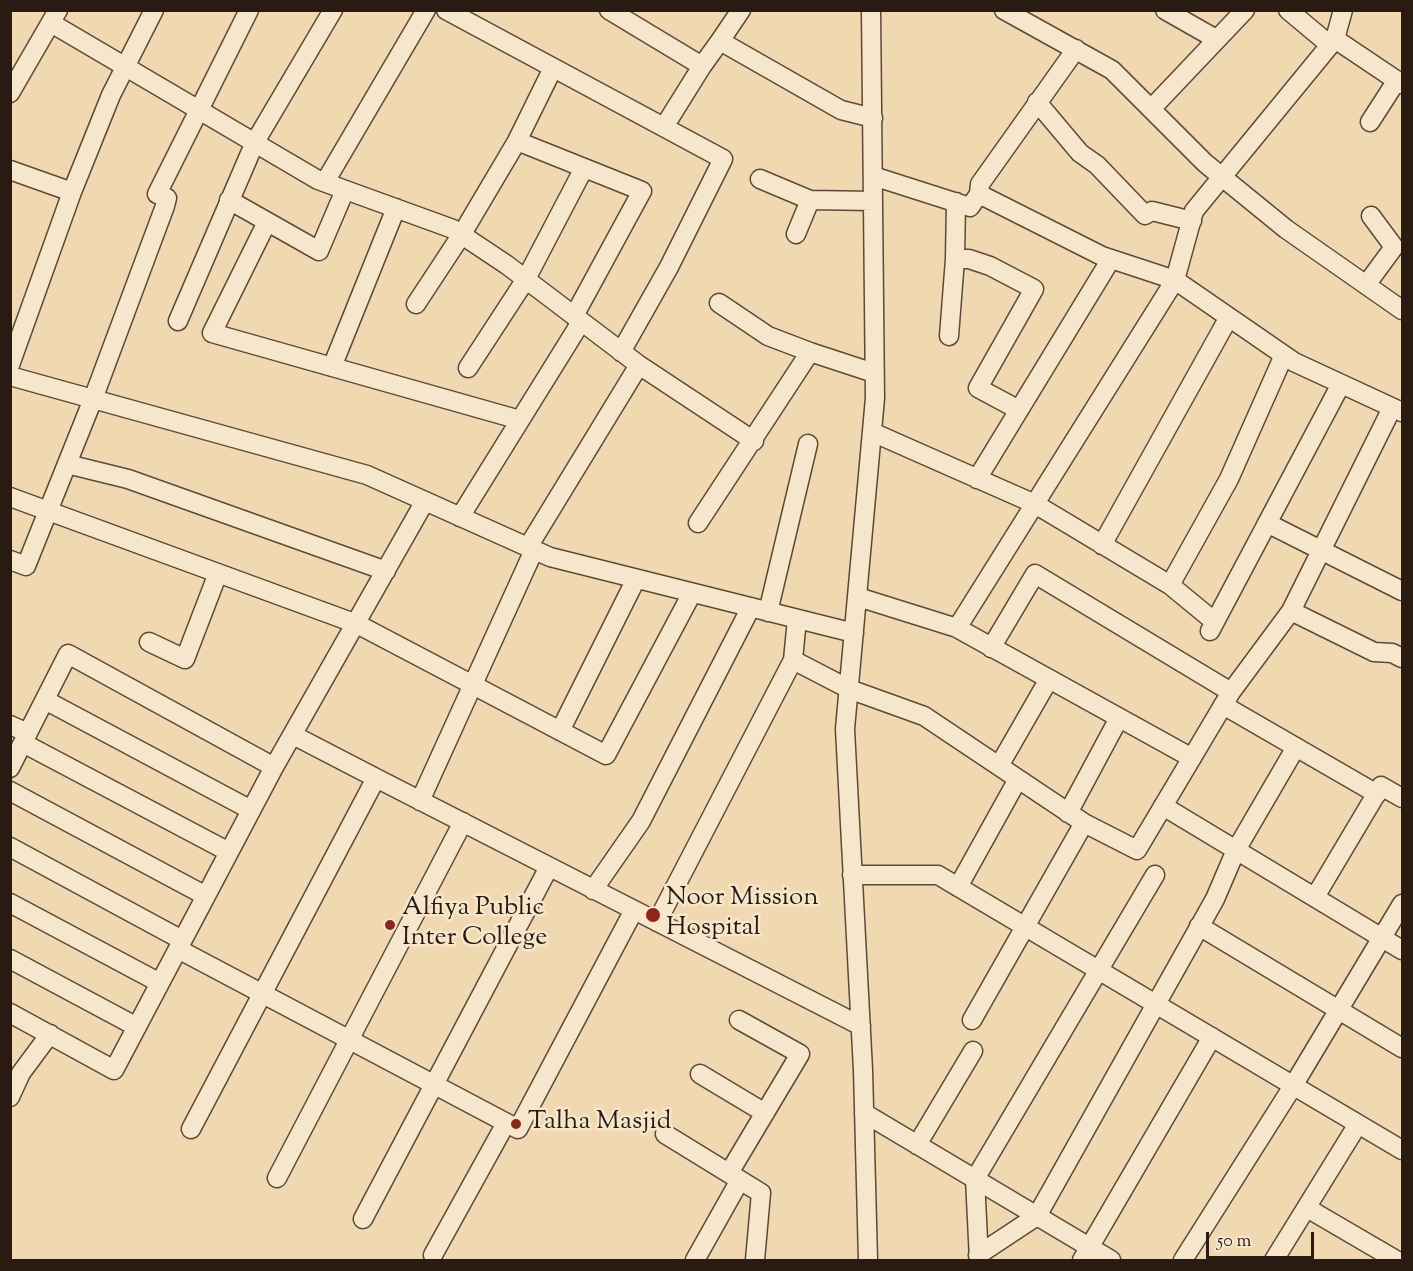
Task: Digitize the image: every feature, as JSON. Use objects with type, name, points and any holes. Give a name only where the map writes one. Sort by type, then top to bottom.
[{"type":"street","points":[[10,364],[72,192],[111,95],[154,10]]},
{"type":"street","points":[[10,560],[26,566],[93,399],[167,198],[157,194],[249,10]]},
{"type":"street","points":[[178,321],[255,141],[333,10]]},
{"type":"street","points":[[325,182],[426,10]]},
{"type":"street","points":[[446,10],[723,159],[669,267],[621,352]]},
{"type":"street","points":[[609,10],[702,66]]},
{"type":"street","points":[[664,127],[741,10]]},
{"type":"street","points":[[868,1260],[861,1026],[845,729],[872,432],[874,373],[871,10]]},
{"type":"street","points":[[1004,10],[1112,70],[1223,178],[1286,230],[1402,310]]},
{"type":"street","points":[[1165,10],[1216,39]]},
{"type":"street","points":[[1151,109],[1245,10]]},
{"type":"street","points":[[1288,10],[1333,42],[1400,82],[1370,122]]},
{"type":"street","points":[[957,628],[1175,280],[1194,211],[1333,42],[1343,10]]},
{"type":"street","points":[[10,93],[55,17],[125,67],[325,182],[462,234],[526,279],[639,365],[754,441]]},
{"type":"street","points":[[720,41],[841,110],[873,118]]},
{"type":"street","points":[[873,176],[970,207],[979,194],[980,184],[1076,49]]},
{"type":"street","points":[[416,304],[462,234],[517,141],[553,68]]},
{"type":"street","points":[[1037,102],[1080,153],[1097,165],[1145,215],[1152,211],[1192,221]]},
{"type":"street","points":[[460,517],[520,420],[578,319],[642,191],[517,141]]},
{"type":"street","points":[[468,368],[526,279],[584,168]]},
{"type":"street","points":[[10,170],[72,192]]},
{"type":"street","points":[[760,178],[810,200],[873,201]]},
{"type":"street","points":[[229,200],[319,251],[345,190]]},
{"type":"street","points":[[793,660],[849,689],[924,716],[1076,818],[1137,850],[1227,698],[1291,612],[1397,410],[1284,355],[1175,280],[1111,259],[979,194]]},
{"type":"street","points":[[796,234],[810,200]]},
{"type":"street","points":[[949,336],[955,259],[956,202]]},
{"type":"street","points":[[332,367],[396,208]]},
{"type":"street","points":[[1366,285],[1394,247],[1371,216]]},
{"type":"street","points":[[267,222],[212,333],[520,420]]},
{"type":"street","points":[[955,259],[969,259],[1034,289],[978,388],[1019,410]]},
{"type":"street","points":[[977,479],[1111,259]]},
{"type":"street","points":[[719,303],[768,336],[874,373]]},
{"type":"street","points":[[1102,545],[1229,317]]},
{"type":"street","points":[[698,523],[754,441],[810,352]]},
{"type":"street","points":[[1170,585],[1229,479],[1284,355]]},
{"type":"street","points":[[420,801],[475,686],[531,549],[639,365]]},
{"type":"street","points":[[10,376],[367,475],[550,557],[854,633]]},
{"type":"street","points":[[872,432],[1035,504],[1170,585],[1212,627],[1341,384]]},
{"type":"street","points":[[593,890],[641,821],[759,610],[808,444]]},
{"type":"street","points":[[67,464],[128,479],[386,571]]},
{"type":"street","points":[[10,497],[357,624],[606,755],[692,593]]},
{"type":"street","points":[[10,1013],[114,1070],[274,767],[425,501]]},
{"type":"street","points":[[1267,523],[1402,591]]},
{"type":"street","points":[[149,642],[185,659],[218,573]]},
{"type":"street","points":[[991,648],[1035,574],[1227,698],[1296,747],[1377,794]]},
{"type":"street","points":[[560,731],[636,579]]},
{"type":"street","points":[[858,597],[957,628],[1192,758]]},
{"type":"street","points":[[1291,612],[1374,652],[1392,653],[1402,658]]},
{"type":"street","points":[[657,922],[793,660],[797,619]]},
{"type":"street","points":[[10,768],[68,654],[274,767]]},
{"type":"street","points":[[999,766],[1049,679]]},
{"type":"street","points":[[45,700],[251,810]]},
{"type":"street","points":[[972,1020],[1024,927],[1076,818],[1119,718]]},
{"type":"street","points":[[10,725],[25,738],[229,852]]},
{"type":"street","points":[[293,735],[861,1026]]},
{"type":"street","points":[[979,1258],[1036,1216],[1215,899],[1236,850],[1296,747]]},
{"type":"street","points":[[191,1130],[376,778]]},
{"type":"street","points":[[958,887],[1018,779]]},
{"type":"street","points":[[1315,897],[1381,786],[1402,798]]},
{"type":"street","points":[[10,792],[206,896]]},
{"type":"street","points":[[1163,806],[1402,950]]},
{"type":"street","points":[[277,1178],[463,822]]},
{"type":"street","points":[[10,847],[262,994],[518,1130],[634,910]]},
{"type":"street","points":[[363,1219],[549,867]]},
{"type":"street","points":[[852,874],[938,876],[1402,1150]]},
{"type":"street","points":[[979,1258],[975,1179],[1155,876]]},
{"type":"street","points":[[10,903],[160,983]]},
{"type":"street","points":[[1183,1260],[1293,1086],[1402,904]]},
{"type":"street","points":[[1199,926],[1402,1048]]},
{"type":"street","points":[[10,959],[137,1027]]},
{"type":"street","points":[[695,1260],[765,1113],[800,1054],[739,1020]]},
{"type":"street","points":[[10,1098],[16,1070],[50,1034]]},
{"type":"street","points":[[1086,1254],[1212,1038]]},
{"type":"street","points":[[917,1144],[973,1051]]},
{"type":"street","points":[[700,1074],[765,1113]]},
{"type":"street","points":[[864,1113],[1036,1216],[1086,1254],[1112,1260]]},
{"type":"street","points":[[433,1255],[506,1123]]},
{"type":"street","points":[[1275,1260],[1358,1124]]},
{"type":"street","points":[[665,1134],[761,1193],[755,1260]]},
{"type":"street","points":[[1306,1208],[1396,1260]]},
{"type":"place","name":"Noor Mission Hospital","points":[[653,915]]},
{"type":"place","name":"Alfiya Public Inter College","points":[[390,925]]},
{"type":"place","name":"Talha Masjid","points":[[516,1124]]}]
